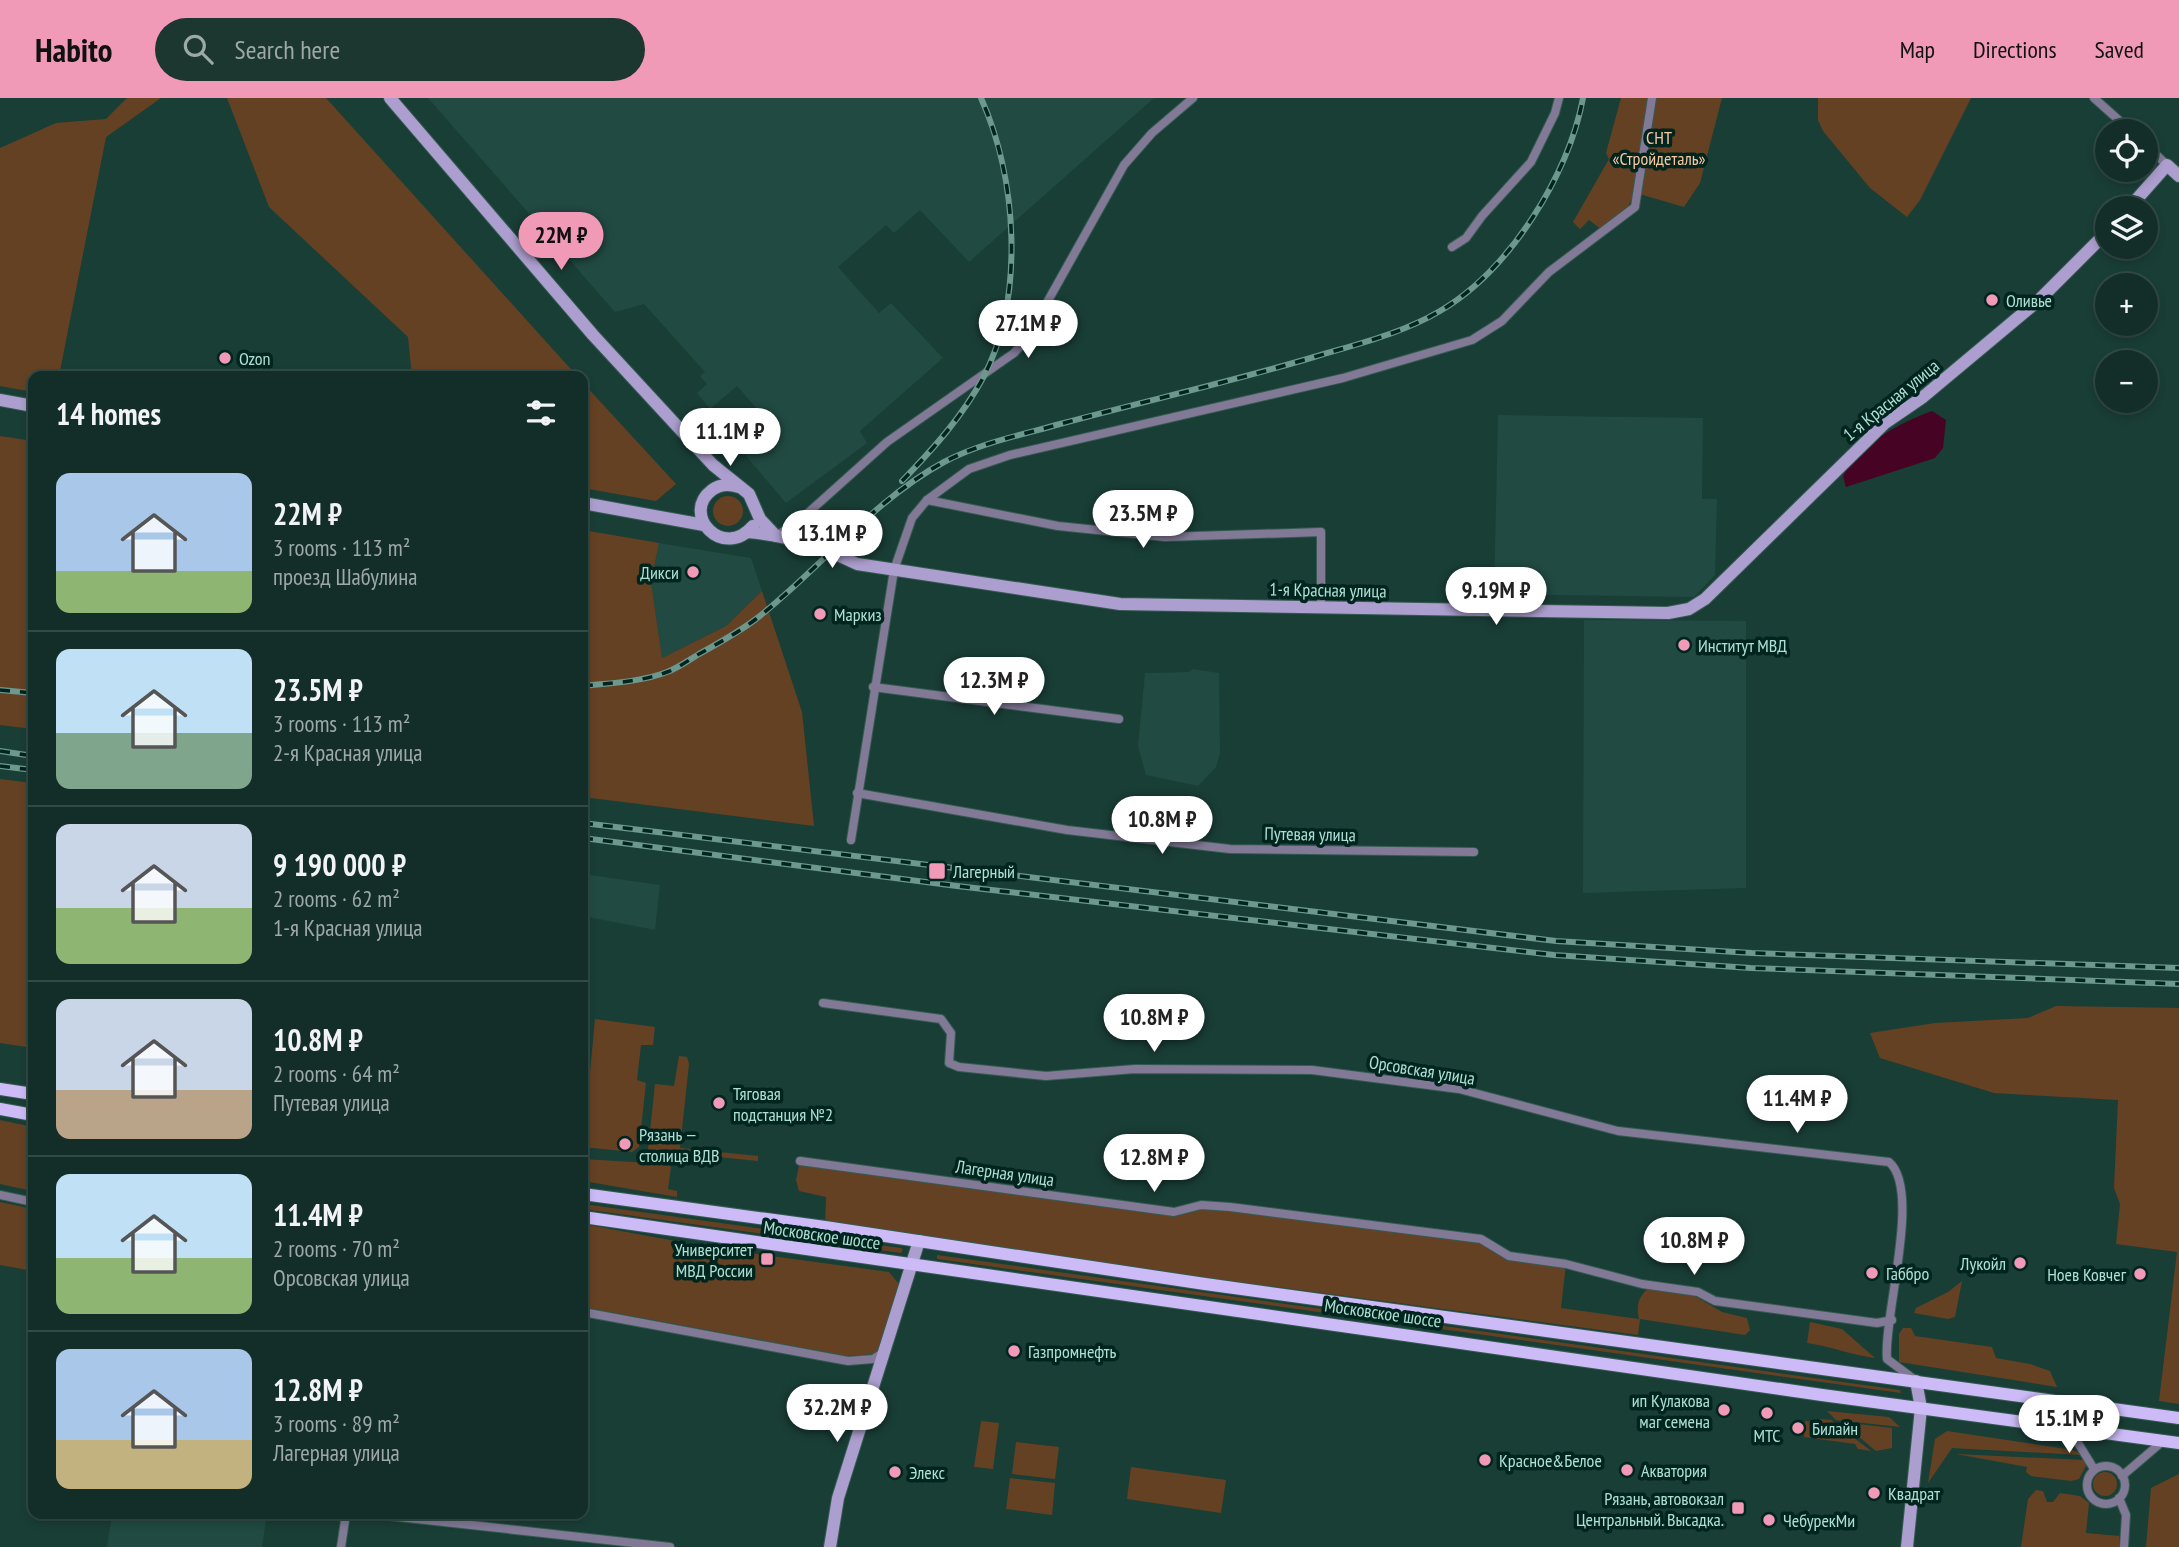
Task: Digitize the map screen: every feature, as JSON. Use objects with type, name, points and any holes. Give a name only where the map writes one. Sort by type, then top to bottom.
[{"type":"main road","points":[[0,1089],[28,1093]]},
{"type":"main road","points":[[0,1109],[28,1114]]},
{"type":"main road","name":"Московское шоссе","points":[[588,1196],[2179,1418]]},
{"type":"main road","name":"Московское шоссе","points":[[588,1218],[912,1266],[2179,1443]]},
{"type":"street","points":[[390,98],[593,335],[713,464],[718,470],[716,488]]},
{"type":"street","points":[[713,464],[749,494],[755,510],[776,536],[799,521],[887,442],[1014,354],[1026,340],[1124,165],[1152,133],[1193,98]]},
{"type":"street","points":[[1452,247],[1466,238],[1482,216],[1531,163],[1559,98]]},
{"type":"street","points":[[850,840],[894,570],[912,518],[927,500],[969,469],[1010,455],[1343,378],[1472,340],[1502,321],[1549,272],[1635,207],[1652,98]]},
{"type":"street","points":[[2094,98],[2118,119]]},
{"type":"street","points":[[2158,157],[2179,176]]},
{"type":"street","points":[[2140,196],[2167,166]]},
{"type":"street","name":"1-я Красная улица","points":[[747,532],[776,536],[831,551],[857,564],[1120,604],[1668,613],[1689,609],[1705,599],[1885,423],[1923,397],[2039,300],[2095,244]]},
{"type":"street","points":[[0,400],[28,405]]},
{"type":"street","points":[[704,526],[701,509],[704,500],[716,488],[734,485],[742,489]]},
{"type":"street","points":[[927,500],[1058,526],[1165,537],[1321,532],[1321,607]]},
{"type":"street","points":[[588,504],[704,526],[718,537],[727,539],[747,532],[752,526],[755,510]]},
{"type":"street","points":[[677,520],[701,509]]},
{"type":"street","points":[[873,687],[1119,719]]},
{"type":"street","name":"Путевая улица","points":[[857,793],[1067,830],[1230,849],[1474,852]]},
{"type":"street","name":"Орсовская улица","points":[[823,1003],[942,1019],[951,1033],[949,1063],[959,1067],[1046,1076],[1135,1069],[1312,1070],[1460,1089],[1618,1131],[1880,1158],[1895,1167],[1902,1186],[1892,1321]]},
{"type":"street","name":"Лагерная улица","points":[[800,1161],[1174,1212],[1201,1205],[1230,1207],[1481,1239],[1509,1256],[1566,1264],[1642,1284],[1698,1292],[1716,1301],[1877,1323],[1892,1321]]},
{"type":"street","points":[[0,1195],[28,1201]]},
{"type":"street","points":[[830,1547],[838,1498],[919,1241]]},
{"type":"street","points":[[588,1313],[848,1361],[873,1359],[886,1350]]},
{"type":"street","points":[[1892,1321],[1887,1359],[1916,1381],[1921,1408],[1907,1547]]},
{"type":"street","points":[[2064,1427],[2094,1469]]},
{"type":"street","points":[[2122,1476],[2163,1441]]},
{"type":"street","points":[[2110,1466],[2122,1476],[2125,1487],[2119,1498],[2109,1504],[2092,1499],[2087,1483],[2094,1469],[2110,1466]]},
{"type":"street","points":[[2119,1498],[2126,1515],[2124,1547]]},
{"type":"street","points":[[341,1547],[345,1519]]},
{"type":"street","points":[[416,1519],[670,1547]]},
{"type":"shaded area","points":[[428,98],[1154,98],[969,262],[920,210],[894,233],[886,225],[838,267],[879,313],[891,303],[943,358],[860,431],[867,443],[786,503],[735,443],[764,417],[737,386],[710,409],[697,393],[707,384],[700,376],[705,372],[644,304],[615,312]]},
{"type":"shaded area","points":[[1932,411],[1946,420],[1943,448],[1935,458],[1846,487],[1843,476],[1859,454],[1894,428]]},
{"type":"shaded area","points":[[1498,415],[1703,418],[1702,499],[1717,499],[1715,575],[1694,597],[1494,594]]},
{"type":"shaded area","points":[[659,543],[751,558],[762,591],[726,626],[662,658],[651,582]]},
{"type":"shaded area","points":[[1584,620],[1746,621],[1746,888],[1583,893]]},
{"type":"shaded area","points":[[1193,669],[1219,673],[1220,753],[1216,767],[1198,786],[1146,775],[1138,746],[1145,673],[1189,672]]},
{"type":"shaded area","points":[[588,875],[660,885],[655,930],[588,917]]},
{"type":"shaded area","points":[[111,1519],[266,1519],[262,1547],[107,1547]]},
{"type":"green space","points":[[127,98],[161,98],[106,137],[60,371],[28,371],[28,391],[0,386],[0,148],[56,123],[106,119]]},
{"type":"green space","points":[[227,98],[326,98],[572,371],[411,371],[408,337],[269,207]]},
{"type":"green space","name":"СНТ «Стройдеталь»","points":[[1621,98],[1722,98],[1700,183],[1684,207],[1636,193],[1624,213],[1602,230],[1589,220],[1580,229],[1573,222],[1609,159],[1606,153]]},
{"type":"green space","points":[[1818,98],[1971,98],[1920,200],[1907,217],[1870,188],[1823,131],[1818,120]]},
{"type":"green space","points":[[588,388],[676,484],[656,501],[588,489]]},
{"type":"green space","points":[[0,436],[28,440],[28,728],[0,725]]},
{"type":"green space","points":[[728,496],[739,500],[743,511],[739,522],[728,526],[717,522],[713,511],[717,500]]},
{"type":"green space","points":[[588,531],[659,543],[651,582],[662,658],[726,626],[762,591],[802,712],[814,826],[588,798]]},
{"type":"green space","points":[[0,779],[28,782],[28,1047],[0,1043]]},
{"type":"green space","points":[[2056,1006],[2179,1008],[2179,1404],[2159,1401],[2177,1252],[2116,1244],[2120,1204],[2114,1188],[2118,1100],[1994,1093],[1880,1058],[1870,1033],[1935,1023],[2028,1018]]},
{"type":"green space","points":[[595,1019],[655,1027],[653,1045],[641,1045],[637,1080],[646,1083],[639,1147],[632,1152],[588,1148],[588,1094]]},
{"type":"green space","points":[[679,1056],[687,1057],[689,1064],[680,1148],[758,1156],[758,1161],[648,1150],[655,1084],[674,1086]]},
{"type":"green space","points":[[0,1120],[28,1126],[28,1190],[0,1184]]},
{"type":"green space","points":[[588,1159],[666,1164],[671,1167],[668,1189],[677,1191],[677,1197],[588,1182]]},
{"type":"green space","points":[[800,1161],[1174,1212],[1201,1205],[1481,1239],[1509,1256],[1566,1264],[1561,1308],[1639,1319],[1639,1302],[1649,1288],[1693,1295],[1722,1312],[1747,1318],[1750,1330],[1745,1335],[1640,1319],[1638,1335],[825,1227],[826,1197],[799,1191],[796,1180]]},
{"type":"green space","points":[[0,1202],[28,1208],[28,1270],[0,1265]]},
{"type":"green space","points":[[588,1205],[901,1248],[901,1253],[588,1210]]},
{"type":"green space","points":[[588,1225],[713,1248],[889,1272],[899,1284],[884,1344],[875,1354],[847,1356],[588,1308]]},
{"type":"green space","points":[[937,1255],[1900,1390],[1901,1393],[937,1259]]},
{"type":"green space","points":[[1962,1281],[1955,1317],[1948,1319],[1914,1313],[1916,1308],[1948,1292]]},
{"type":"green space","points":[[1810,1322],[1842,1329],[1875,1358],[1807,1343]]},
{"type":"green space","points":[[1903,1328],[1911,1328],[1915,1336],[1992,1347],[1996,1358],[2030,1364],[2050,1371],[2057,1387],[1899,1362],[1899,1334]]},
{"type":"green space","points":[[1827,1411],[1889,1417],[1900,1427],[1836,1420]]},
{"type":"green space","points":[[1820,1419],[1831,1420],[1871,1451],[1858,1449],[1855,1444],[1804,1437],[1805,1421],[1820,1422]]},
{"type":"green space","points":[[981,1421],[999,1423],[993,1469],[974,1467]]},
{"type":"green space","points":[[1841,1422],[1892,1428],[1892,1448],[1876,1451]]},
{"type":"green space","points":[[1947,1431],[2073,1450],[2082,1455],[1952,1448],[1928,1483],[1935,1439]]},
{"type":"green space","points":[[1016,1442],[1059,1447],[1055,1479],[1012,1474]]},
{"type":"green space","points":[[1956,1454],[2085,1460],[2087,1464],[2079,1479],[2071,1481],[2031,1476],[2026,1472],[2027,1467]]},
{"type":"green space","points":[[1131,1467],[1226,1480],[1221,1513],[1127,1499]]},
{"type":"green space","points":[[2105,1472],[2116,1479],[2117,1484],[2110,1495],[2105,1496],[2094,1489],[2093,1484],[2100,1473]]},
{"type":"green space","points":[[2179,1474],[2179,1547],[2146,1547],[2151,1488]]},
{"type":"green space","points":[[1010,1478],[1055,1483],[1052,1515],[1006,1509]]},
{"type":"green space","points":[[2036,1490],[2043,1491],[2047,1502],[2053,1502],[2060,1493],[2080,1496],[2089,1503],[2086,1533],[2119,1536],[2119,1547],[2021,1547],[2028,1499]]},
{"type":"railway","points":[[902,481],[947,432],[976,391],[997,344],[1006,310],[1011,274],[1009,200],[993,130],[981,98]]},
{"type":"railway","points":[[588,685],[636,680],[667,672],[736,633],[780,599],[893,496],[958,455],[1016,436],[1362,343],[1410,326],[1440,311],[1465,294],[1489,272],[1532,218],[1550,189],[1564,158],[1576,128],[1583,98]]},
{"type":"railway","points":[[0,690],[28,693]]},
{"type":"railway","points":[[0,751],[28,755]]},
{"type":"railway","points":[[0,766],[28,769]]},
{"type":"railway","points":[[588,824],[1556,941],[1752,953],[2179,968]]},
{"type":"railway","points":[[588,839],[957,886],[1554,955],[1751,968],[2179,984]]},
{"type":"place","name":"Оливье","points":[[1992,300]]},
{"type":"place","name":"Ozon","points":[[225,358]]},
{"type":"place","name":"Дикси","points":[[693,572]]},
{"type":"place","name":"Маркиз","points":[[820,614]]},
{"type":"place","name":"Институт МВД","points":[[1684,645]]},
{"type":"place","name":"Лагерный","points":[[937,871]]},
{"type":"place","name":"Тяговая подстанция №2","points":[[719,1103]]},
{"type":"place","name":"Рязань — столица ВДВ","points":[[625,1144]]},
{"type":"place","name":"Университет МВД России","points":[[767,1259]]},
{"type":"place","name":"Лукойл","points":[[2020,1263]]},
{"type":"place","name":"Габбро","points":[[1872,1273]]},
{"type":"place","name":"Ноев Ковчег","points":[[2140,1274]]},
{"type":"place","name":"Газпромнефть","points":[[1014,1351]]},
{"type":"place","name":"ип Кулакова маг семена","points":[[1724,1410]]},
{"type":"place","name":"МТС","points":[[1767,1413]]},
{"type":"place","name":"Билайн","points":[[1798,1428]]},
{"type":"place","name":"Красное&Белое","points":[[1485,1460]]},
{"type":"place","name":"Акватория","points":[[1627,1470]]},
{"type":"place","name":"Элекс","points":[[895,1472]]},
{"type":"place","name":"Квадрат","points":[[1874,1493]]},
{"type":"place","name":"Рязань, автовокзал Центральный. Высадка.","points":[[1738,1508]]},
{"type":"place","name":"ЧебурекМи","points":[[1769,1520]]}]
